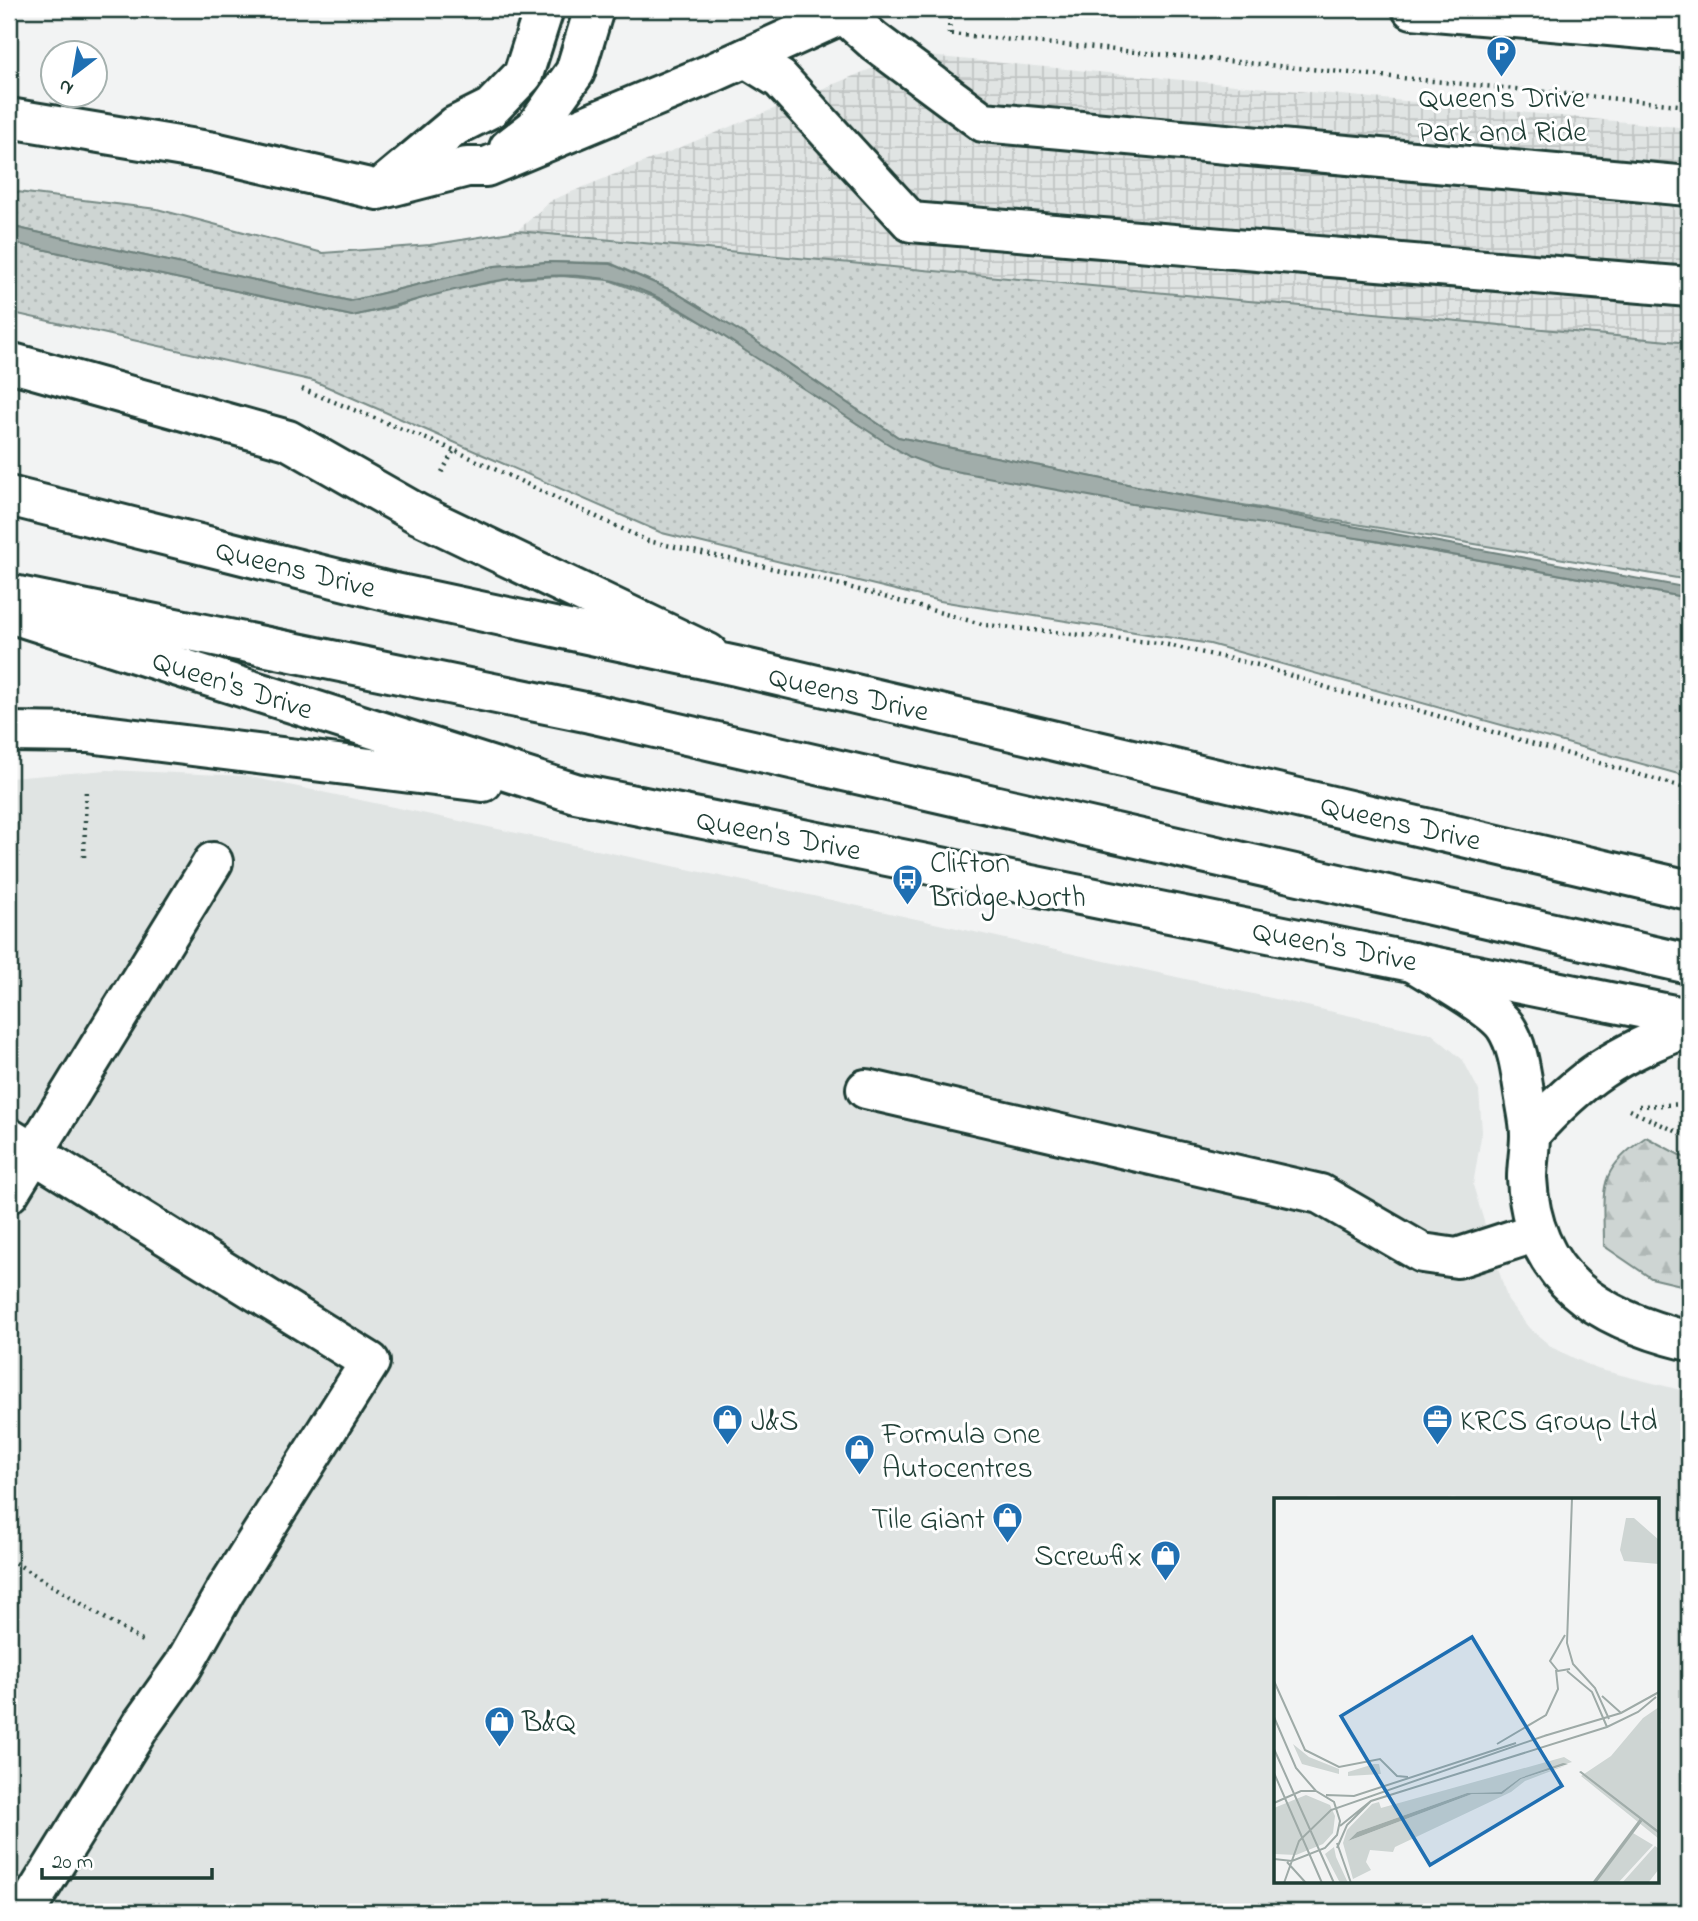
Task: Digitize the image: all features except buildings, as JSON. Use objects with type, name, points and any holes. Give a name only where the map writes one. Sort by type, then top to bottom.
[{"type":"main road","points":[[378,190],[455,126],[491,108],[523,75],[544,9]]},
{"type":"main road","points":[[486,167],[535,128],[575,72],[594,9]]},
{"type":"main road","points":[[1412,9],[1689,33]]},
{"type":"main road","points":[[9,118],[214,152],[378,190],[467,167],[486,167],[746,58],[849,11],[874,41],[983,122],[1689,186]]},
{"type":"main road","points":[[746,58],[780,79],[911,222],[1689,287]]},
{"type":"main road","points":[[9,362],[288,440],[418,514],[736,666]]},
{"type":"main road","name":"Queens Drive","points":[[9,496],[386,591],[736,666],[1689,890]]},
{"type":"main road","points":[[9,594],[590,713],[1689,964]]},
{"type":"main road","name":"Queen's Drive","points":[[9,612],[575,793],[1409,959],[1689,1018]]},
{"type":"main road","points":[[9,732],[88,733],[575,793]]},
{"type":"main road","points":[[9,1193],[20,1146],[213,863]]},
{"type":"main road","points":[[1409,959],[1505,1026],[1520,1062],[1530,1134],[1527,1179],[1537,1232],[1548,1259],[1570,1286],[1590,1303],[1615,1318],[1689,1341]]},
{"type":"main road","points":[[1530,1134],[1559,1101],[1594,1071],[1644,1044],[1689,1027]]},
{"type":"main road","points":[[866,1089],[1320,1194],[1422,1253],[1457,1258],[1537,1232]]},
{"type":"main road","points":[[20,1146],[370,1362],[226,1590],[184,1666],[141,1725],[25,1912]]},
{"type":"path","points":[[950,9],[949,34],[1689,106]]},
{"type":"path","points":[[418,514],[454,450],[649,541],[816,578],[985,625],[1159,643],[1258,665],[1354,695],[1407,707],[1689,789]]},
{"type":"path","points":[[84,857],[86,789]]},
{"type":"path","points":[[1624,1107],[1671,1102],[1689,1104]]},
{"type":"shaded area","points":[[907,54],[1689,128],[1689,343],[517,231],[552,200]]},
{"type":"shaded area","points":[[9,226],[350,301],[495,266],[548,262],[611,264],[673,291],[754,340],[898,437],[1166,492],[1689,588],[1689,598],[1370,540],[1132,504],[939,468],[910,457],[885,442],[685,312],[650,294],[614,281],[561,276],[508,279],[352,316],[9,242]]},
{"type":"shaded area","points":[[107,770],[246,776],[782,889],[1432,1034],[1463,1060],[1479,1091],[1482,1131],[1473,1185],[1508,1301],[1529,1328],[1553,1348],[1597,1369],[1689,1392],[1689,1912],[9,1912],[9,778]]},
{"type":"green space","points":[[9,191],[157,209],[323,253],[430,245],[517,231],[1689,343],[1689,580],[1166,492],[898,437],[754,340],[673,291],[610,263],[548,262],[495,266],[350,301],[9,226]]},
{"type":"green space","points":[[9,242],[352,316],[395,307],[440,292],[509,279],[561,276],[609,280],[654,297],[702,322],[910,457],[1689,598],[1689,777],[1210,644],[940,601],[662,533],[314,381],[9,312]]},
{"type":"green space","points":[[1646,1137],[1689,1160],[1689,1287],[1651,1278],[1604,1246],[1604,1196],[1610,1172],[1630,1149]]},
{"type":"place","name":"Queen's Drive Park and Ride","points":[[1502,78]]},
{"type":"place","name":"Clifton Bridge North","points":[[907,906]]},
{"type":"place","name":"J&S","points":[[728,1447]]},
{"type":"place","name":"KRCS Group Ltd","points":[[1437,1447]]},
{"type":"place","name":"Formula One Autocentres","points":[[859,1477]]},
{"type":"place","name":"Tile Giant","points":[[1008,1545]]},
{"type":"place","name":"Screwfix","points":[[1165,1582]]},
{"type":"place","name":"B&Q","points":[[499,1748]]}]
